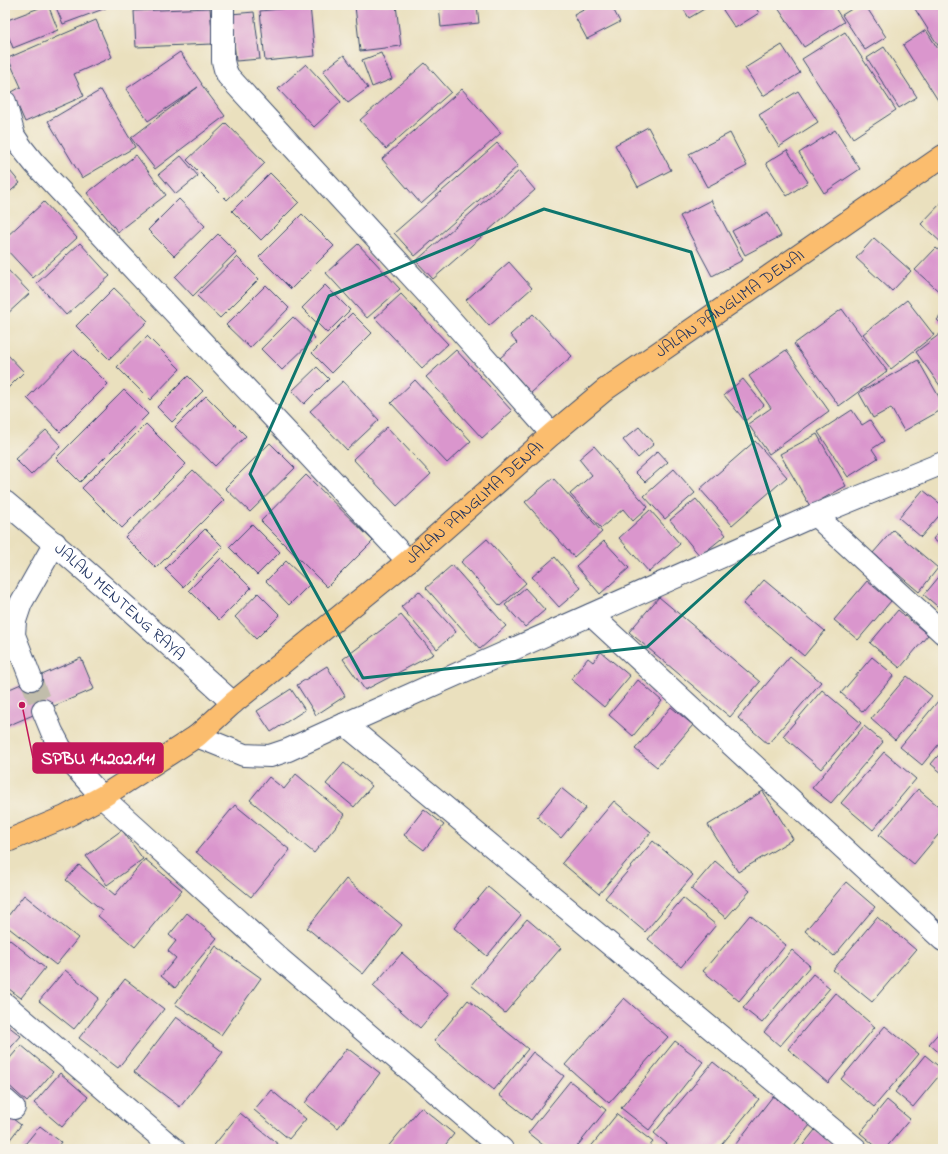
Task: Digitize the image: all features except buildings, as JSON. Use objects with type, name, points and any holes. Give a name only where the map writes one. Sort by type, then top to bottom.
[{"type":"main road","name":"JALAN PANGLIMA DENAI","points":[[5,842],[65,817],[102,797],[197,736],[233,703],[408,561],[552,434],[606,389],[943,156]]},
{"type":"street","points":[[223,5],[223,61],[228,76],[435,302],[552,434]]},
{"type":"street","points":[[5,102],[14,136],[34,162],[408,561]]},
{"type":"street","points":[[197,736],[244,755],[270,756],[288,750],[815,515],[943,463]]},
{"type":"street","name":"JALAN MENTENG RAYA","points":[[5,502],[55,543],[233,703]]},
{"type":"street","points":[[815,515],[943,633]]},
{"type":"street","points":[[31,679],[14,635],[15,621],[21,602],[55,543]]},
{"type":"street","points":[[591,615],[943,940]]},
{"type":"street","points":[[44,710],[60,748],[102,797],[280,959],[502,1149]]},
{"type":"street","points":[[344,724],[856,1149]]},
{"type":"street","points":[[5,1004],[174,1149]]},
{"type":"highlighted area","points":[[544,209],[691,252],[780,526],[647,647],[363,678],[250,474],[329,296]]},
{"type":"tunnel","points":[[31,679],[43,710]]},
{"type":"place","name":"SPBU 14.202.141","points":[[22,705]]}]
